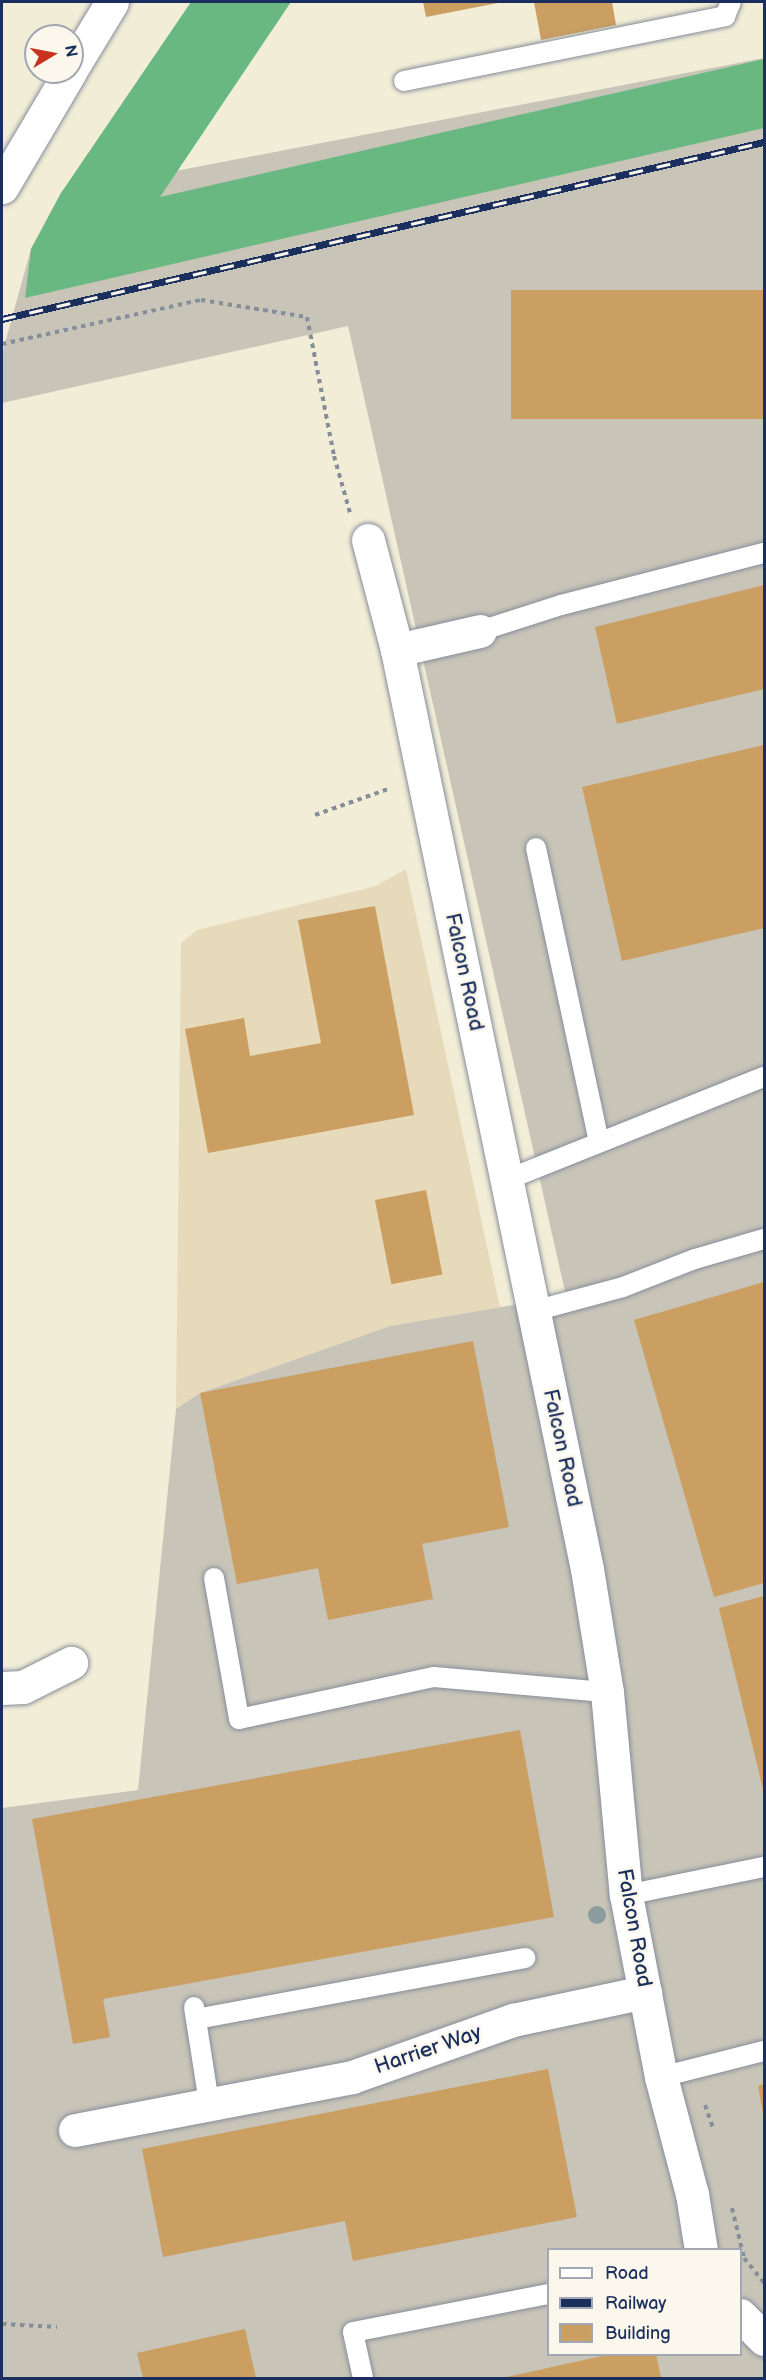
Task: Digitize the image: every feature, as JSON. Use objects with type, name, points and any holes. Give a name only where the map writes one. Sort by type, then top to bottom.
[{"type":"street","points":[[84,48],[112,2]]},
{"type":"street","points":[[2,188],[63,84]]},
{"type":"street","name":"Falcon Road","points":[[368,540],[397,650],[587,1569],[607,1692],[626,1895],[661,2077],[692,2194],[701,2248]]},
{"type":"street","points":[[397,650],[480,631]]},
{"type":"street","points":[[2,1688],[23,1688],[71,1662]]},
{"type":"street","name":"Harrier Way","points":[[75,2130],[352,2077],[513,2020],[645,1992]]},
{"type":"street","points":[[742,2316],[765,2339]]},
{"type":"lane","points":[[404,81],[725,16],[731,2]]},
{"type":"lane","points":[[480,631],[561,605],[765,553]]},
{"type":"lane","points":[[536,848],[599,1141]]},
{"type":"lane","points":[[506,1179],[599,1141],[665,1119],[765,1077]]},
{"type":"lane","points":[[534,1311],[623,1287],[765,1239]]},
{"type":"lane","points":[[214,1578],[239,1719],[434,1677],[607,1692]]},
{"type":"lane","points":[[626,1895],[765,1867]]},
{"type":"lane","points":[[209,2103],[195,2013],[525,1958]]},
{"type":"lane","points":[[661,2077],[765,2051]]},
{"type":"lane","points":[[363,2379],[353,2332],[547,2294]]},
{"type":"path","points":[[2,344],[201,300],[307,317],[334,456],[352,521],[368,540]]},
{"type":"path","points":[[315,815],[424,779]]},
{"type":"path","points":[[2,2324],[57,2327]]},
{"type":"shaded area","points":[[764,58],[764,2378],[2,2378],[2,1808],[138,1790],[176,1409],[200,1393],[390,1326],[566,1296],[348,326],[2,403],[2,354],[31,249],[61,193]]},
{"type":"shaded area","points":[[406,869],[500,1307],[390,1326],[200,1393],[176,1409],[181,943],[197,930],[376,886]]},
{"type":"green space","points":[[191,2],[291,2],[160,197],[764,59],[764,128],[25,298],[31,249],[61,193]]},
{"type":"building","points":[[423,2],[498,2],[498,3],[426,17]]},
{"type":"building","points":[[534,2],[612,2],[616,25],[541,40]]},
{"type":"building","points":[[511,290],[764,290],[764,419],[511,419]]},
{"type":"building","points":[[764,585],[764,689],[617,724],[595,627]]},
{"type":"building","points":[[764,745],[764,928],[622,961],[582,787]]},
{"type":"building","points":[[375,906],[414,1115],[208,1153],[185,1029],[244,1018],[250,1056],[321,1043],[298,920]]},
{"type":"building","points":[[426,1190],[442,1274],[391,1284],[375,1200]]},
{"type":"building","points":[[764,1282],[764,1583],[714,1597],[634,1320]]},
{"type":"building","points":[[473,1341],[509,1527],[422,1544],[433,1599],[328,1620],[318,1568],[237,1584],[200,1393]]},
{"type":"building","points":[[764,1596],[764,1793],[719,1608]]},
{"type":"building","points":[[520,1730],[554,1917],[103,1999],[110,2037],[73,2044],[32,1819]]},
{"type":"building","points":[[548,2069],[577,2217],[353,2261],[345,2221],[163,2257],[142,2149]]},
{"type":"building","points":[[764,2084],[764,2113],[763,2113],[758,2086]]},
{"type":"building","points":[[245,2329],[256,2378],[143,2378],[137,2353]]},
{"type":"building","points":[[602,2356],[656,2356],[661,2378],[502,2378]]},
{"type":"railway","points":[[2,319],[764,142]]}]
